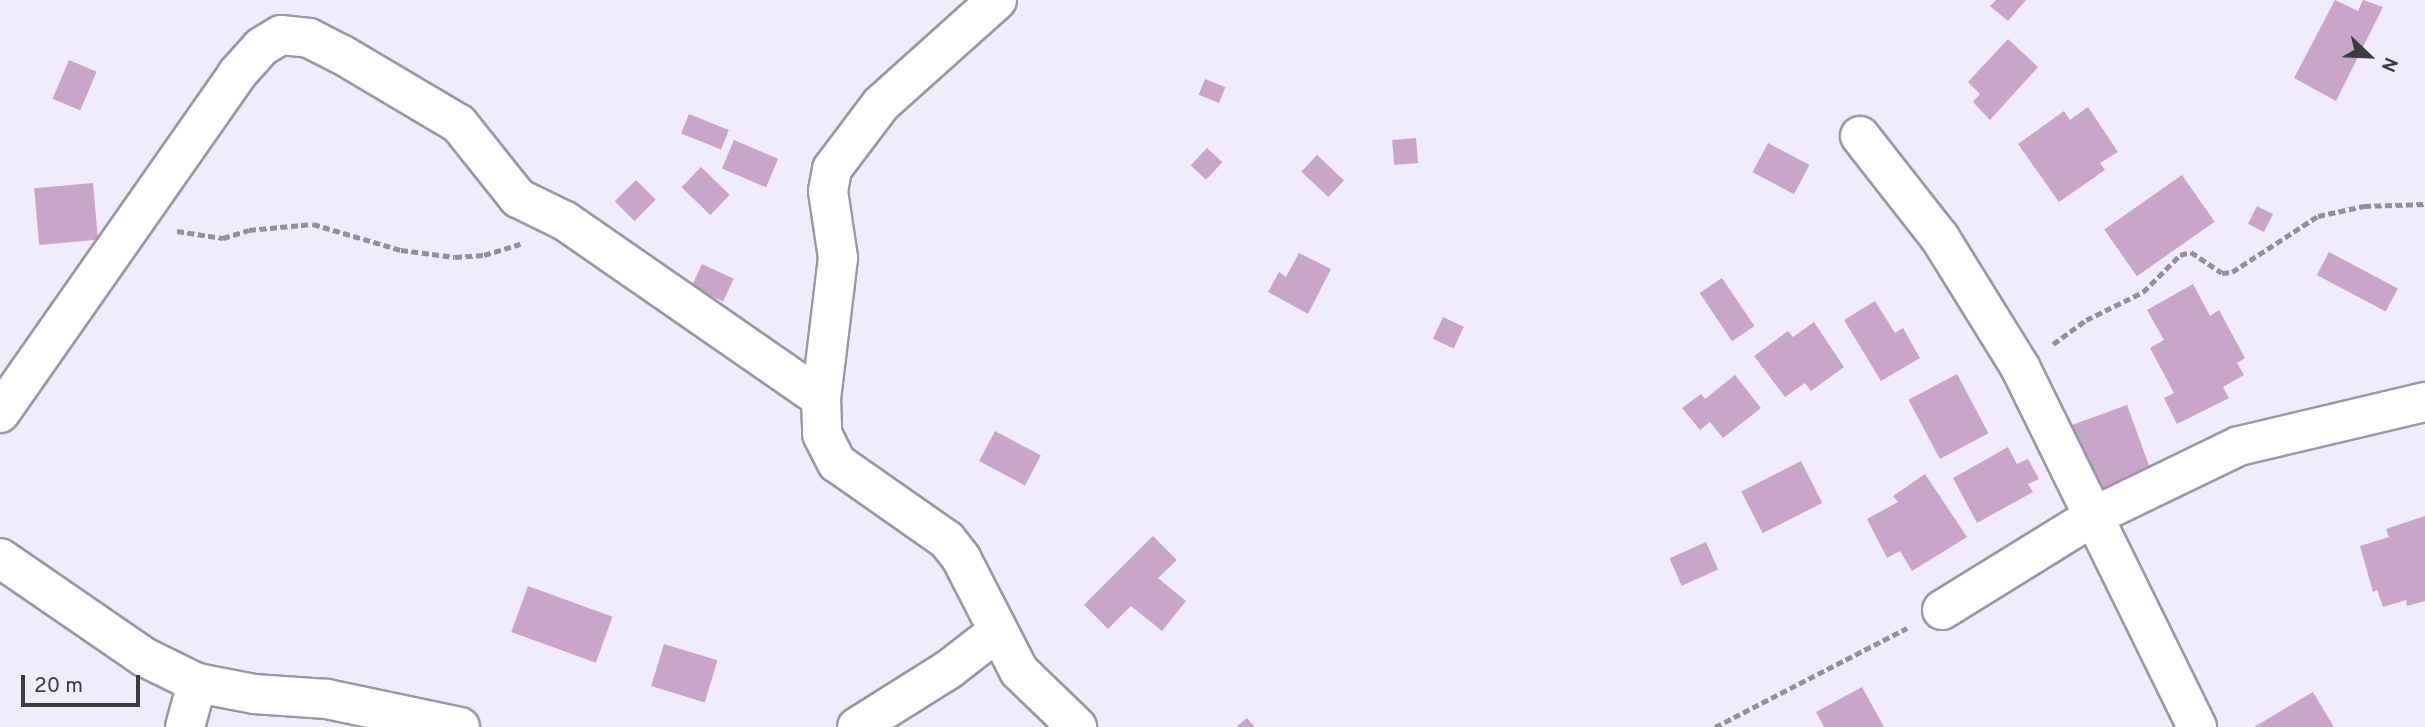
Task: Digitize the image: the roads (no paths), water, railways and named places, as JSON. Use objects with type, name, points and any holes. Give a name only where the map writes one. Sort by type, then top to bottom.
[{"type":"street","points":[[997,0],[881,104],[832,169],[828,191],[838,258],[821,398],[822,434],[837,463],[947,540],[961,558],[1018,671],[1077,727]]},
{"type":"street","points":[[0,412],[237,74],[261,47],[281,35],[309,38],[341,54],[459,124],[518,198],[565,221],[821,398]]},
{"type":"street","points":[[1860,136],[1940,238],[2020,367],[2197,727]]},
{"type":"street","points":[[1942,610],[2094,516],[2239,446],[2425,402]]},
{"type":"street","points":[[0,558],[144,657],[197,684],[254,694],[327,699],[460,727]]},
{"type":"street","points":[[857,727],[948,670],[997,632]]},
{"type":"street","points":[[185,727],[197,684]]}]
